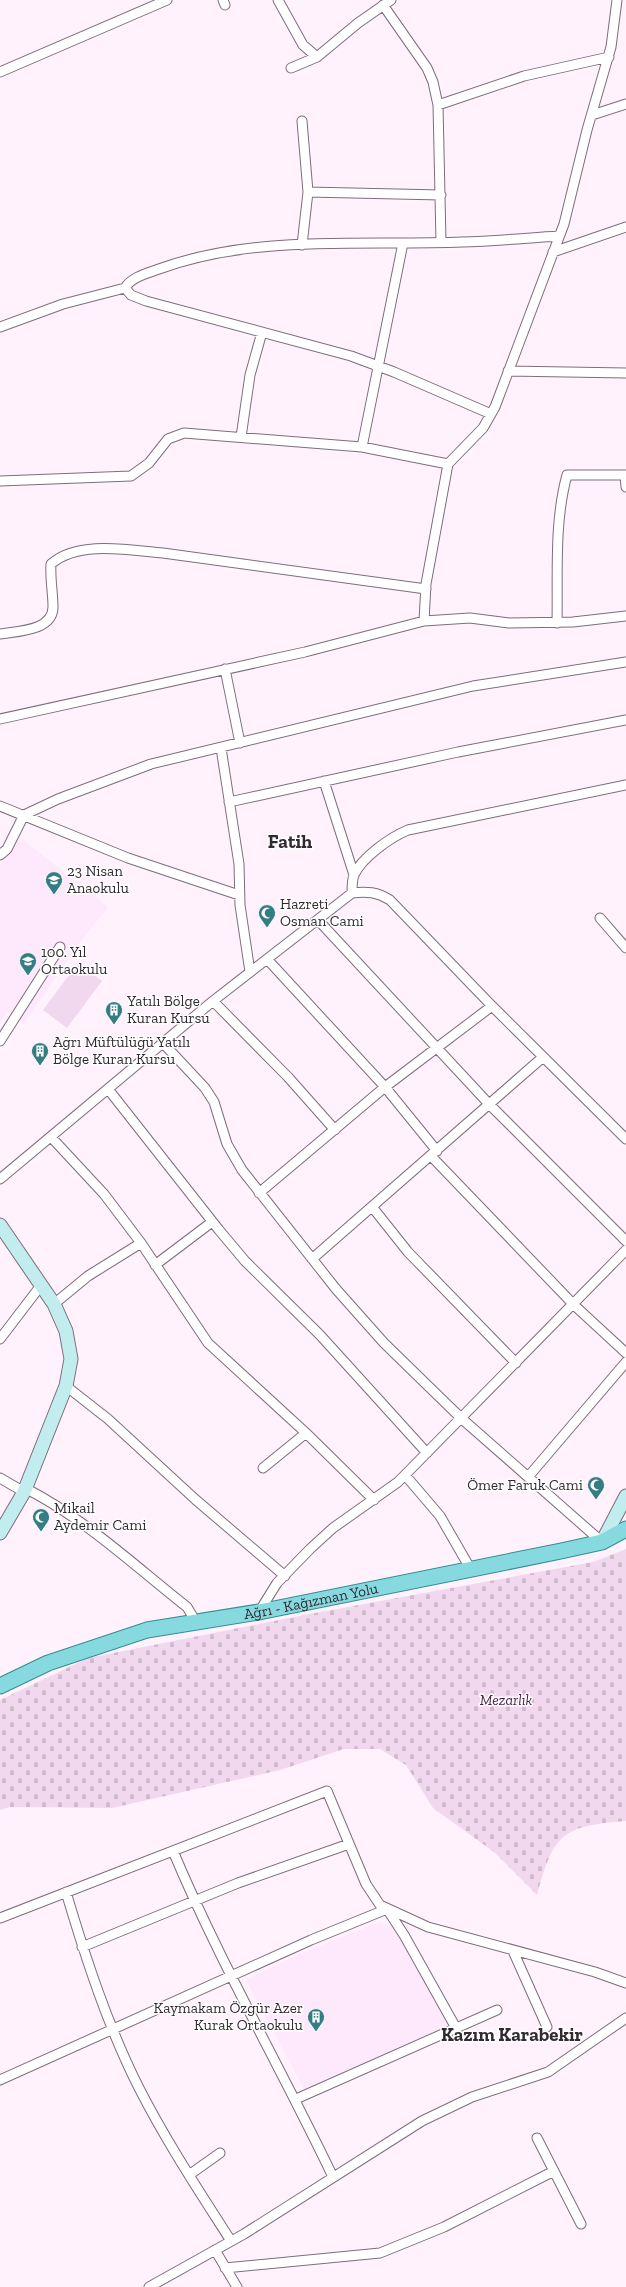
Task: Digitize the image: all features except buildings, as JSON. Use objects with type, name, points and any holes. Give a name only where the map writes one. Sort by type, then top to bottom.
[{"type":"main road","name":"Ağrı - Kağızman Yolu","points":[[0,1686],[48,1662],[147,1630],[259,1612],[602,1542],[626,1529]]},
{"type":"street","points":[[0,72],[167,0]]},
{"type":"street","points":[[278,0],[304,44],[317,57]]},
{"type":"street","points":[[424,621],[426,589],[448,464],[483,428],[491,414],[559,236],[609,57],[617,0]]},
{"type":"street","points":[[291,68],[317,57],[358,23],[387,3],[427,68],[433,82],[438,105],[442,242]]},
{"type":"street","points":[[438,105],[524,76],[609,57]]},
{"type":"street","points":[[592,115],[626,104]]},
{"type":"street","points":[[302,121],[308,192],[302,245]]},
{"type":"street","points":[[308,192],[441,195]]},
{"type":"street","points":[[553,252],[626,227]]},
{"type":"street","points":[[0,327],[63,304],[125,288],[129,283],[145,274],[189,258],[231,250],[302,245],[442,242],[559,236]]},
{"type":"street","points":[[362,447],[403,243]]},
{"type":"street","points":[[125,288],[131,295],[146,300],[351,356],[379,366],[491,414]]},
{"type":"street","points":[[241,437],[250,375],[262,332]]},
{"type":"street","points":[[508,371],[626,373]]},
{"type":"street","points":[[0,481],[131,476],[141,470],[168,439],[184,433],[362,447],[448,464]]},
{"type":"street","points":[[557,623],[558,544],[563,490],[567,475],[625,475],[626,487]]},
{"type":"street","points":[[0,634],[43,625],[50,618],[53,610],[51,564],[67,552],[82,550],[123,549],[162,553],[426,589]]},
{"type":"street","points":[[0,719],[305,652],[424,621],[470,618],[509,622],[557,623],[626,616]]},
{"type":"street","points":[[0,855],[7,849],[24,815],[58,799],[152,764],[473,686],[626,662]]},
{"type":"street","points":[[225,669],[240,743]]},
{"type":"street","points":[[229,802],[324,781],[626,720]]},
{"type":"street","points":[[221,748],[239,864],[239,895],[250,972]]},
{"type":"street","points":[[324,781],[354,875],[352,893]]},
{"type":"street","points":[[354,875],[372,853],[394,836],[408,830],[626,784]]},
{"type":"street","points":[[0,806],[128,858],[239,895]]},
{"type":"street","points":[[0,1179],[250,972],[352,893],[367,891],[379,894],[390,900],[492,1006],[626,1139]]},
{"type":"street","points":[[600,918],[626,948]]},
{"type":"street","points":[[318,920],[489,1104],[626,1241]]},
{"type":"street","points":[[0,1041],[60,947]]},
{"type":"street","points":[[267,959],[385,1086],[434,1154],[574,1305],[626,1353]]},
{"type":"street","points":[[214,1001],[288,1077],[335,1130]]},
{"type":"street","points":[[260,1193],[385,1086],[492,1006]]},
{"type":"street","points":[[163,1043],[205,1088],[214,1102],[227,1144],[242,1170],[312,1259],[384,1343],[461,1418],[602,1542],[626,1496]]},
{"type":"street","points":[[312,1259],[373,1208],[543,1057]]},
{"type":"street","points":[[108,1089],[212,1222],[245,1261],[320,1335],[427,1453]]},
{"type":"street","points":[[51,1137],[104,1194],[141,1243],[208,1342],[306,1433],[374,1500]]},
{"type":"street","points":[[373,1208],[408,1252],[516,1363]]},
{"type":"street","points":[[155,1265],[212,1222]]},
{"type":"street","points":[[0,1225],[42,1284],[54,1304],[66,1331],[71,1359],[66,1386],[25,1490],[0,1532]]},
{"type":"street","points":[[54,1304],[88,1276],[141,1243]]},
{"type":"street","points":[[259,1612],[277,1583],[333,1528],[374,1500],[405,1475],[574,1305],[626,1250]]},
{"type":"street","points":[[0,1339],[42,1284]]},
{"type":"street","points":[[528,1477],[626,1362]]},
{"type":"street","points":[[66,1386],[108,1419],[196,1500],[285,1576]]},
{"type":"street","points":[[263,1468],[306,1433]]},
{"type":"street","points":[[405,1475],[440,1516],[470,1568]]},
{"type":"street","points":[[0,1478],[47,1499],[70,1515],[187,1607],[196,1622]]},
{"type":"street","points":[[0,1918],[327,1791],[366,1884],[380,1905],[428,1927],[595,1972],[626,1983]]},
{"type":"street","points":[[82,1947],[196,1902],[238,1883],[349,1844]]},
{"type":"street","points":[[172,1852],[231,1977],[263,2041],[296,2099],[333,2177]]},
{"type":"street","points":[[66,1892],[82,1947],[138,2087],[189,2175],[231,2241]]},
{"type":"street","points":[[0,2080],[387,1909]]},
{"type":"street","points":[[387,1909],[456,2028]]},
{"type":"street","points":[[514,1951],[547,2027]]},
{"type":"street","points":[[296,2099],[497,2010]]},
{"type":"street","points":[[149,2287],[231,2241],[430,2118],[472,2097],[548,2072],[626,2018]]},
{"type":"street","points":[[537,2138],[580,2224]]},
{"type":"street","points":[[189,2175],[220,2153]]},
{"type":"street","points":[[225,2268],[380,2252],[444,2227],[554,2171]]},
{"type":"street","points":[[215,2250],[237,2287]]},
{"type":"shaded area","points":[[21,838],[108,907],[78,945],[24,1023],[7,1012],[0,1024],[0,865]]},
{"type":"shaded area","points":[[379,1922],[397,1929],[449,2025],[304,2089],[246,1980],[295,1956]]},
{"type":"green space","points":[[78,963],[102,981],[67,1028],[43,1010]]},
{"type":"green space","name":"Mezarlık","points":[[626,1549],[626,1821],[587,1826],[564,1837],[555,1846],[549,1858],[537,1895],[494,1852],[433,1808],[406,1765],[380,1749],[344,1749],[280,1770],[112,1808],[10,1807],[0,1810],[0,1700],[88,1658],[304,1615],[593,1562]]},
{"type":"place","name":"23 Nisan Anaokulu","points":[[54,895]]},
{"type":"place","name":"Hazreti Osman Cami","points":[[267,928]]},
{"type":"place","name":"100. Yıl Ortaokulu","points":[[28,976]]},
{"type":"place","name":"Yatılı Bölge Kuran Kursu","points":[[114,1025]]},
{"type":"place","name":"Ağrı Müftülüğü Yatılı Bölge Kuran Kursu","points":[[40,1066]]},
{"type":"place","name":"Ömer Faruk Cami","points":[[596,1500]]},
{"type":"place","name":"Mikail Aydemir Cami","points":[[41,1532]]},
{"type":"place","name":"Kaymakam Özgür Azer Kurak Ortaokulu","points":[[316,2032]]},
{"type":"district","name":"Fatih","points":[[290,841]]},
{"type":"district","name":"Kazım Karabekir","points":[[512,2034]]}]
